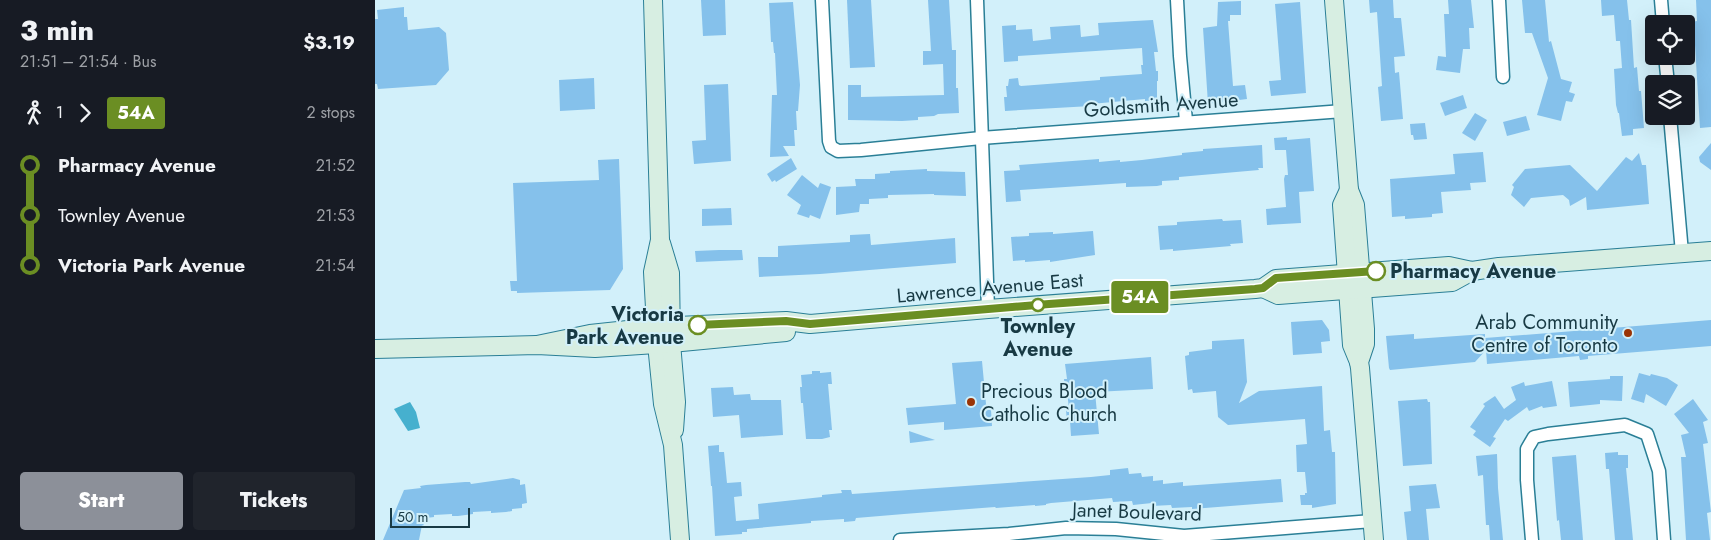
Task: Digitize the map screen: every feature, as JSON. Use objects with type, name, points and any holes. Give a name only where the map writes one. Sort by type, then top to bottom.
[{"type":"main road","points":[[653,0],[660,240],[653,272],[664,335],[663,404],[673,445],[680,540]]},
{"type":"main road","points":[[1334,0],[1349,190],[1355,205],[1355,281],[1352,345],[1359,362],[1374,540]]},
{"type":"main road","name":"Lawrence Avenue East","points":[[375,349],[537,345],[595,348],[664,335],[785,332],[810,324],[988,309],[1263,288],[1278,295],[1449,266],[1472,271],[1711,251]]},
{"type":"street","name":"Goldsmith Avenue","points":[[822,0],[828,131],[831,147],[834,150],[861,150],[1186,121],[1343,111]]},
{"type":"street","points":[[977,0],[988,309]]},
{"type":"street","points":[[1177,0],[1186,121]]},
{"type":"street","points":[[1499,0],[1503,77]]},
{"type":"street","points":[[1661,0],[1662,15]]},
{"type":"street","points":[[1671,125],[1682,253]]},
{"type":"street","points":[[1532,540],[1527,480],[1527,449],[1534,438],[1548,434],[1625,426],[1647,434],[1659,471],[1664,540]]},
{"type":"street","name":"Janet Boulevard","points":[[900,540],[995,537],[1066,528],[1117,528],[1184,536],[1372,521]]},
{"type":"water","points":[[410,402],[416,412],[420,428],[408,431],[394,409]]},
{"type":"building","points":[[701,0],[725,0],[726,35],[703,36]]},
{"type":"building","points":[[847,0],[871,0],[875,67],[850,68]]},
{"type":"building","points":[[928,0],[949,0],[952,50],[956,50],[956,88],[958,88],[959,113],[918,117],[918,120],[848,120],[848,85],[861,85],[861,97],[944,95],[943,64],[923,65],[923,51],[931,51]]},
{"type":"building","points":[[1369,0],[1393,0],[1394,18],[1401,18],[1405,56],[1394,57],[1395,73],[1399,72],[1403,119],[1381,121],[1378,87],[1382,86],[1377,12],[1370,13]]},
{"type":"building","points":[[1448,0],[1471,0],[1474,28],[1469,28],[1470,49],[1463,49],[1460,73],[1436,70],[1438,56],[1446,57],[1444,14],[1449,14]]},
{"type":"building","points":[[1522,0],[1545,0],[1549,42],[1551,41],[1561,79],[1572,82],[1569,92],[1575,94],[1572,102],[1566,101],[1561,121],[1537,115],[1548,78],[1532,33],[1525,33]]},
{"type":"building","points":[[1601,0],[1627,0],[1629,20],[1631,20],[1634,68],[1637,67],[1644,128],[1633,129],[1633,135],[1622,136],[1616,105],[1614,69],[1622,68],[1620,41],[1616,41],[1614,15],[1602,16]]},
{"type":"building","points":[[1696,0],[1711,0],[1711,127],[1700,128],[1695,45],[1695,21],[1697,21]]},
{"type":"building","points":[[1241,1],[1241,15],[1230,15],[1230,21],[1228,21],[1233,86],[1245,85],[1247,99],[1208,104],[1203,28],[1217,26],[1218,2]]},
{"type":"building","points":[[793,2],[800,85],[798,111],[796,111],[797,130],[794,130],[795,146],[783,146],[789,156],[770,157],[772,95],[777,95],[775,53],[773,42],[771,42],[769,3]]},
{"type":"building","points":[[1300,2],[1306,93],[1271,96],[1269,81],[1281,80],[1275,4]]},
{"type":"building","points":[[404,7],[404,17],[407,17],[408,30],[439,27],[446,33],[449,70],[436,85],[378,89],[377,84],[375,84],[375,19],[378,19],[377,10]]},
{"type":"building","points":[[1153,20],[1158,52],[1154,52],[1156,71],[1158,71],[1157,100],[1145,101],[1145,99],[1091,104],[1091,106],[1005,111],[1004,97],[1007,97],[1006,86],[1008,86],[1009,79],[1018,78],[1019,85],[1021,86],[1100,80],[1100,77],[1142,74],[1141,65],[1143,65],[1142,48],[1018,56],[1018,61],[1004,62],[1002,26],[1016,25],[1016,30],[1032,29],[1033,41],[1051,39],[1050,27],[1080,25],[1081,37],[1099,35],[1098,23]]},
{"type":"building","points":[[594,78],[595,109],[560,111],[559,80]]},
{"type":"building","points":[[728,84],[731,161],[694,164],[692,141],[706,140],[704,85]]},
{"type":"building","points":[[1463,95],[1467,108],[1445,116],[1440,103]]},
{"type":"building","points":[[1475,113],[1487,120],[1475,141],[1462,133]]},
{"type":"building","points":[[1526,116],[1530,130],[1507,136],[1503,122]]},
{"type":"building","points":[[1425,123],[1427,139],[1414,140],[1413,135],[1411,135],[1410,124]]},
{"type":"building","points":[[1287,137],[1287,140],[1310,138],[1314,191],[1299,192],[1301,223],[1267,225],[1266,209],[1286,207],[1284,179],[1285,175],[1288,175],[1286,150],[1275,150],[1274,138]]},
{"type":"building","points":[[1711,143],[1711,170],[1700,162],[1699,157]]},
{"type":"building","points":[[1262,145],[1263,168],[1258,168],[1259,170],[1179,177],[1179,180],[1162,181],[1162,185],[1157,186],[1126,187],[1126,183],[1020,190],[1021,201],[1006,202],[1004,171],[1020,170],[1019,165],[1099,159],[1099,162],[1120,160],[1120,162],[1182,155],[1182,153],[1203,151],[1203,149]]},
{"type":"building","points":[[1483,152],[1486,182],[1470,183],[1471,190],[1441,192],[1443,213],[1432,214],[1432,217],[1405,219],[1405,216],[1392,217],[1390,179],[1455,174],[1453,154]]},
{"type":"building","points":[[1639,153],[1642,165],[1646,165],[1649,204],[1587,210],[1586,197],[1570,206],[1569,200],[1563,195],[1531,198],[1524,207],[1511,195],[1514,187],[1512,185],[1525,169],[1570,165],[1597,191],[1626,157],[1632,161]]},
{"type":"building","points":[[791,158],[797,169],[776,182],[775,180],[772,182],[767,174]]},
{"type":"building","points":[[619,159],[623,269],[610,290],[517,293],[517,291],[511,291],[510,281],[517,281],[513,183],[599,180],[598,160]]},
{"type":"building","points":[[927,169],[927,171],[965,172],[966,196],[934,194],[888,195],[888,198],[869,199],[869,204],[860,204],[859,212],[836,215],[836,187],[856,186],[855,179],[875,179],[875,174],[890,173],[890,171]]},
{"type":"building","points":[[802,175],[818,188],[820,183],[831,187],[820,219],[810,215],[809,218],[797,214],[801,205],[787,195]]},
{"type":"building","points":[[731,208],[732,225],[702,226],[702,209]]},
{"type":"building","points":[[1222,219],[1223,221],[1241,220],[1243,243],[1230,244],[1231,246],[1173,251],[1173,249],[1160,250],[1158,226],[1177,225],[1177,222]]},
{"type":"building","points":[[1093,231],[1095,255],[1050,262],[1050,260],[1013,261],[1011,237],[1029,236],[1029,233],[1053,232],[1053,234]]},
{"type":"building","points":[[870,234],[871,245],[955,238],[956,263],[759,277],[758,257],[778,257],[778,246],[850,242],[850,235]]},
{"type":"building","points":[[742,250],[743,260],[696,262],[695,251]]},
{"type":"building","points":[[1322,320],[1329,330],[1330,341],[1321,342],[1322,353],[1293,355],[1291,322]]},
{"type":"building","points":[[1711,320],[1711,346],[1588,356],[1588,359],[1580,360],[1579,356],[1487,364],[1486,350],[1475,362],[1390,370],[1389,368],[1386,336],[1414,334],[1414,339],[1485,334],[1485,338]]},
{"type":"building","points":[[1244,339],[1247,382],[1239,403],[1259,391],[1322,386],[1324,431],[1330,430],[1332,452],[1335,452],[1336,504],[1312,508],[1312,505],[1301,505],[1300,495],[1307,493],[1305,472],[1297,472],[1296,445],[1307,444],[1305,419],[1228,425],[1218,417],[1216,391],[1193,393],[1192,389],[1188,390],[1185,356],[1189,355],[1189,352],[1212,349],[1212,341]]},
{"type":"building","points":[[1151,357],[1153,389],[1095,392],[1099,434],[1071,436],[1070,421],[1067,422],[1066,410],[1069,409],[1067,391],[1065,391],[1064,379],[1067,379],[1065,364]]},
{"type":"building","name":"Precious Blood Catholic Church","points":[[982,361],[986,404],[988,410],[991,410],[992,426],[944,430],[944,422],[908,425],[906,408],[956,404],[952,363]]},
{"type":"building","points":[[812,371],[820,371],[820,373],[831,372],[832,384],[828,384],[832,430],[829,430],[830,437],[822,439],[806,439],[803,403],[801,403],[801,375],[812,374]]},
{"type":"building","points":[[1639,373],[1667,378],[1678,385],[1666,406],[1646,394],[1644,403],[1631,399]]},
{"type":"building","points":[[1610,376],[1623,376],[1622,401],[1600,400],[1600,404],[1570,407],[1568,382],[1610,379]]},
{"type":"building","points":[[1552,381],[1557,406],[1543,408],[1542,406],[1529,411],[1527,407],[1508,421],[1505,419],[1493,437],[1496,438],[1490,447],[1473,435],[1476,431],[1470,427],[1485,406],[1483,404],[1495,396],[1504,409],[1516,400],[1511,387],[1524,382],[1525,386]]},
{"type":"building","points":[[733,387],[734,395],[750,394],[751,400],[781,400],[783,435],[741,438],[739,415],[713,417],[711,388]]},
{"type":"building","points":[[1427,399],[1430,402],[1432,464],[1403,466],[1398,401]]},
{"type":"building","points":[[1693,399],[1708,420],[1703,422],[1708,443],[1703,444],[1711,512],[1707,513],[1710,540],[1686,540],[1681,457],[1686,457],[1681,435],[1689,433],[1674,414]]},
{"type":"building","points":[[909,431],[935,440],[910,443]]},
{"type":"building","points":[[719,445],[719,452],[724,452],[727,483],[741,482],[742,496],[734,497],[736,521],[759,519],[758,504],[822,497],[822,495],[842,493],[841,490],[851,490],[852,494],[1091,477],[1110,475],[1110,470],[1128,468],[1129,474],[1141,473],[1142,477],[1153,476],[1153,481],[1163,480],[1163,484],[1183,482],[1183,486],[1281,479],[1283,502],[1192,509],[1192,507],[1172,508],[1171,505],[1152,506],[1152,503],[1133,505],[1132,501],[1113,502],[1112,498],[1035,506],[995,507],[856,518],[855,521],[844,522],[844,519],[811,521],[811,523],[747,529],[747,532],[742,532],[742,534],[715,536],[708,446]]},
{"type":"building","points":[[1618,452],[1618,455],[1628,455],[1628,468],[1626,468],[1633,540],[1615,540],[1609,469],[1606,469],[1605,453]]},
{"type":"building","points":[[1497,454],[1503,540],[1490,540],[1489,525],[1486,525],[1483,475],[1478,476],[1476,456]]},
{"type":"building","points":[[1576,455],[1583,540],[1561,540],[1559,520],[1557,521],[1552,457]]},
{"type":"building","points":[[513,478],[520,480],[520,485],[525,484],[527,503],[522,504],[522,508],[506,512],[473,512],[473,514],[458,516],[452,516],[452,514],[434,515],[434,517],[426,518],[422,525],[419,540],[383,540],[404,490],[421,488],[420,486],[426,485],[465,482],[470,482],[471,484]]},
{"type":"building","points":[[1436,484],[1440,508],[1426,509],[1429,540],[1407,540],[1404,512],[1411,511],[1409,486]]},
{"type":"bus line","name":"54A","points":[[698,325],[786,321],[810,324],[1255,289],[1263,288],[1276,278],[1376,271]]},
{"type":"place","name":"Pharmacy Avenue","points":[[1376,271]]},
{"type":"place","name":"Townley Avenue","points":[[1038,305]]},
{"type":"place","name":"Victoria Park Avenue","points":[[698,325]]},
{"type":"place","name":"Arab Community Centre of Toronto","points":[[1628,333]]},
{"type":"place","name":"Precious Blood Catholic Church","points":[[971,402]]}]
